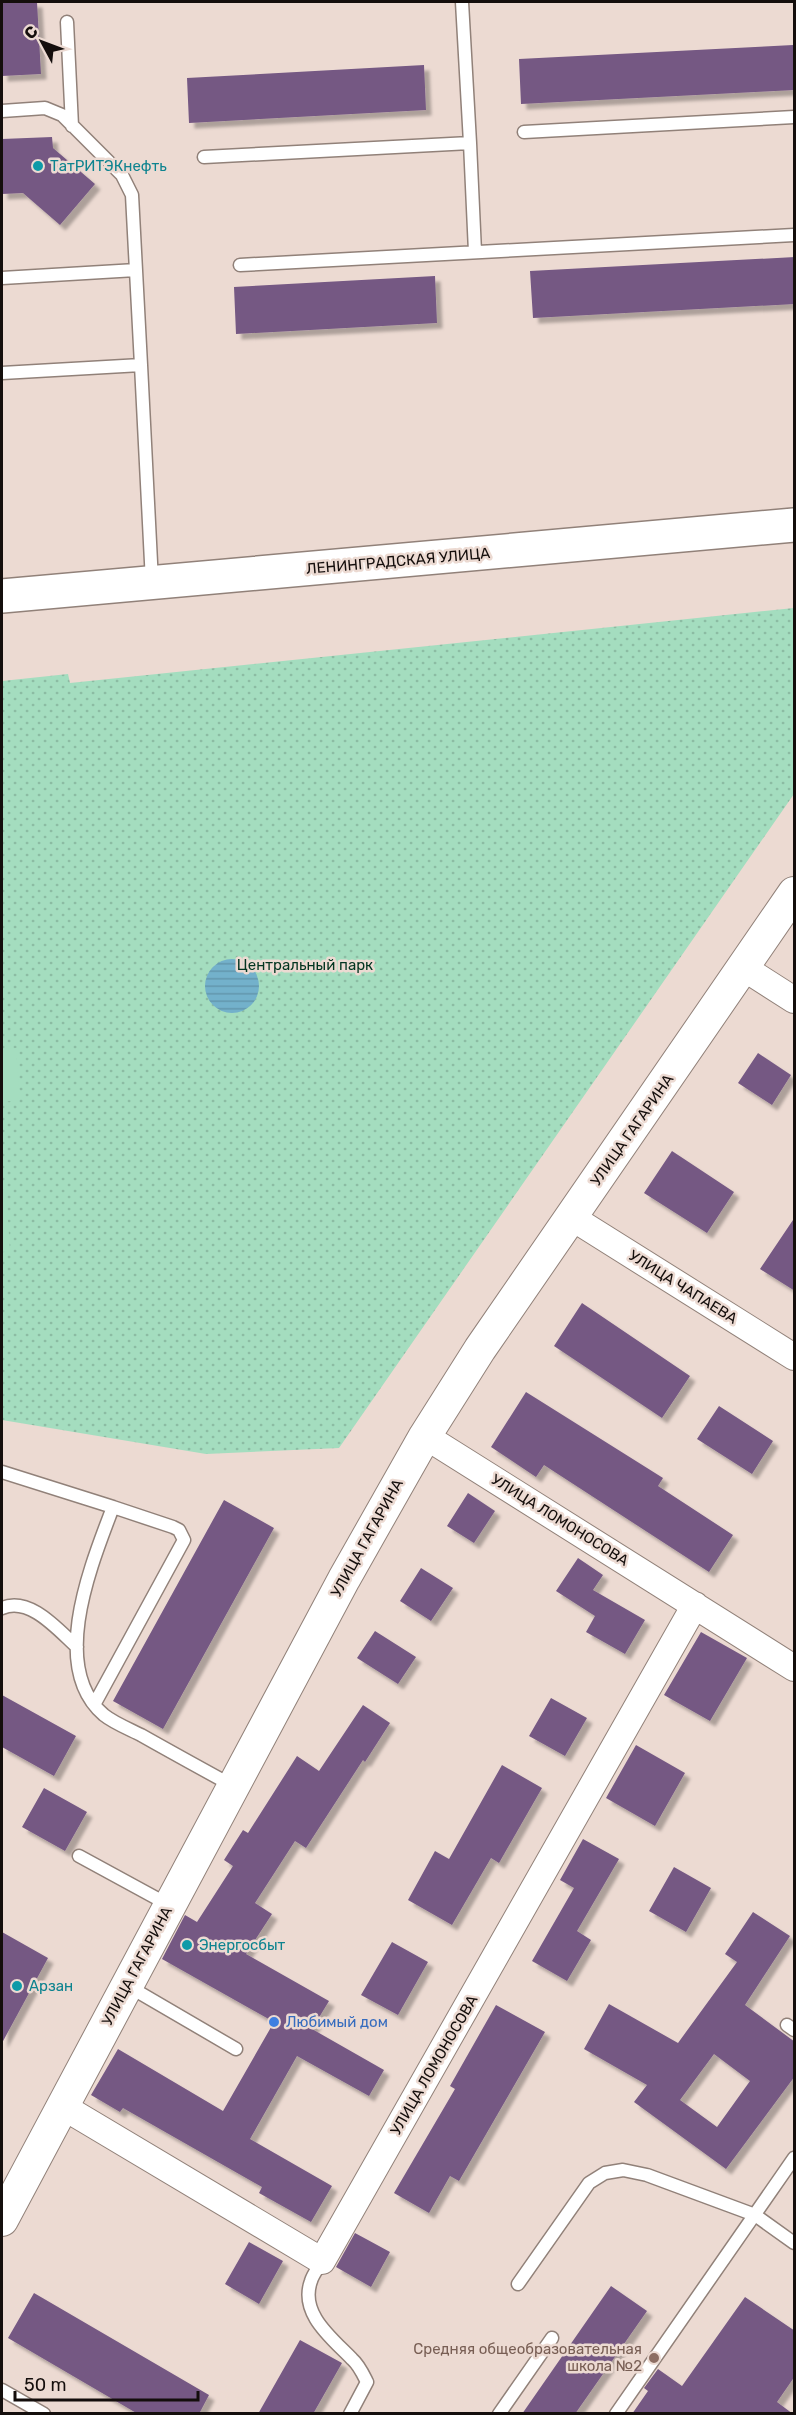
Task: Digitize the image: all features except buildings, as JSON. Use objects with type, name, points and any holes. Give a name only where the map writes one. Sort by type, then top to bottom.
[{"type":"main road","name":"ЛЕНИНГРАДСКАЯ УЛИЦА","points":[[2,596],[795,525]]},
{"type":"street","name":"УЛИЦА ГАГАРИНА","points":[[2,2220],[382,1508],[425,1436],[480,1349],[795,893]]},
{"type":"street","points":[[744,968],[795,1000]]},
{"type":"street","name":"УЛИЦА ЧАПАЕВА","points":[[571,1217],[795,1358]]},
{"type":"street","name":"УЛИЦА ЛОМОНОСОВА","points":[[425,1436],[795,1668]]},
{"type":"street","name":"УЛИЦА ЛОМОНОСОВА","points":[[322,2261],[695,1605]]},
{"type":"street","points":[[62,2106],[322,2261]]},
{"type":"lane","points":[[462,2],[475,252]]},
{"type":"lane","points":[[67,22],[72,126]]},
{"type":"lane","points":[[2,111],[45,108],[62,115],[122,175],[132,195],[153,583]]},
{"type":"lane","points":[[524,132],[795,117]]},
{"type":"lane","points":[[204,157],[470,143]]},
{"type":"lane","points":[[240,265],[795,235]]},
{"type":"lane","points":[[2,278],[136,270]]},
{"type":"lane","points":[[2,373],[141,365]]},
{"type":"lane","points":[[2,1472],[173,1527],[179,1530],[184,1540],[95,1703]]},
{"type":"lane","points":[[112,1507],[89,1571],[80,1608],[77,1647],[81,1677],[104,1715],[233,1786]]},
{"type":"lane","points":[[2,1608],[6,1606],[29,1608],[42,1616],[77,1647]]},
{"type":"lane","points":[[79,1857],[169,1905]]},
{"type":"lane","points":[[126,1985],[236,2049]]},
{"type":"lane","points":[[616,2414],[795,2158]]},
{"type":"lane","points":[[518,2284],[589,2183],[605,2173],[623,2170],[647,2175],[755,2215],[795,2243]]},
{"type":"lane","points":[[322,2261],[310,2282],[310,2301],[318,2325],[335,2345],[353,2360],[367,2382],[350,2414]]},
{"type":"lane","points":[[499,2414],[552,2338]]},
{"type":"lane","points":[[2,2390],[44,2414]]},
{"type":"green space","name":"Центральный парк","points":[[794,608],[794,794],[339,1448],[206,1454],[2,1420],[2,681],[68,674],[70,683]]},
{"type":"green space","points":[[16,1048],[20,1100],[2,1102],[2,1049]]},
{"type":"green space","points":[[2,1190],[6,1190],[10,1251],[2,1252]]},
{"type":"water","points":[[227,959],[237,959],[247,963],[255,971],[259,986],[255,1001],[247,1009],[237,1013],[227,1013],[217,1009],[209,1001],[205,991],[205,981],[209,971],[217,963]]},
{"type":"place","name":"ТатРИТЭКнефть","points":[[38,166]]},
{"type":"place","name":"Энергосбыт","points":[[187,1945]]},
{"type":"place","name":"Арзан","points":[[17,1986]]},
{"type":"place","name":"Любимый дом","points":[[274,2022]]},
{"type":"place","name":"Средняя общеобразовательная школа №2","points":[[654,2358]]}]
